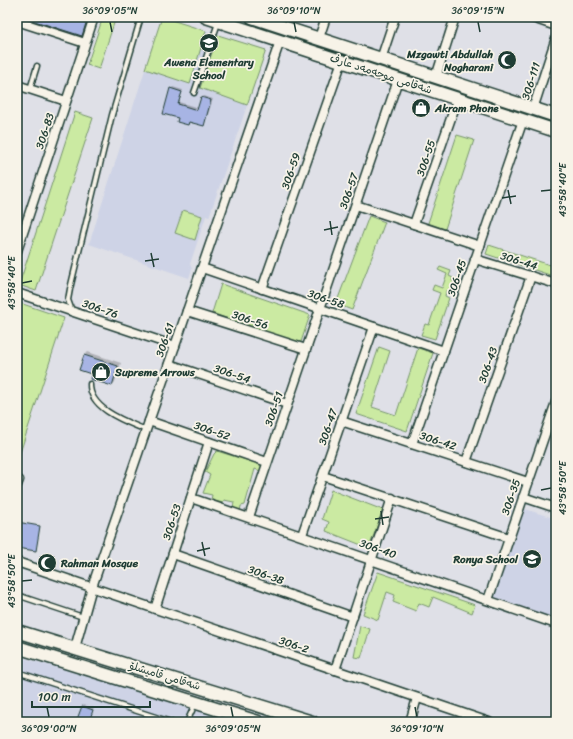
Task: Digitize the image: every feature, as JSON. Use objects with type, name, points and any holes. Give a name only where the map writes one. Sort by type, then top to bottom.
[{"type":"street","name":"306-83","points":[[17,251],[94,17]]},
{"type":"street","name":"شەقامی موحەمەد عارف","points":[[206,17],[556,131]]},
{"type":"street","name":"شەقامی موحەمەد عارف","points":[[252,17],[556,116]]},
{"type":"street","points":[[319,38],[326,17]]},
{"type":"street","points":[[381,59],[394,17]]},
{"type":"street","points":[[436,77],[455,17]]},
{"type":"street","points":[[530,17],[556,26]]},
{"type":"street","points":[[17,21],[85,43]]},
{"type":"street","name":"306-111","points":[[533,109],[556,38]]},
{"type":"street","name":"306-61","points":[[75,648],[92,587],[280,41]]},
{"type":"street","name":"306-59","points":[[262,289],[342,61]]},
{"type":"street","name":"306-57","points":[[320,308],[398,80]]},
{"type":"street","points":[[17,85],[66,101]]},
{"type":"street","points":[[461,100],[469,88]]},
{"type":"street","name":"306-55","points":[[414,224],[461,100]]},
{"type":"street","name":"306-45","points":[[412,444],[523,120]]},
{"type":"street","points":[[356,205],[480,246]]},
{"type":"street","name":"306-44","points":[[475,259],[556,284]]},
{"type":"street","name":"306-58","points":[[202,268],[444,350]]},
{"type":"street","name":"306-43","points":[[466,462],[531,276]]},
{"type":"street","name":"306-76","points":[[17,293],[175,346]]},
{"type":"street","name":"306-51","points":[[249,517],[320,308]]},
{"type":"street","name":"306-56","points":[[187,311],[306,350]]},
{"type":"street","name":"306-47","points":[[302,535],[374,327]]},
{"type":"street","name":"306-54","points":[[169,364],[287,404]]},
{"type":"street","name":"306-35","points":[[488,600],[556,402]]},
{"type":"street","name":"306-52","points":[[149,421],[267,462]]},
{"type":"street","name":"306-42","points":[[341,421],[528,482]]},
{"type":"street","name":"306-53","points":[[154,609],[192,498],[209,442]]},
{"type":"street","points":[[323,476],[509,538]]},
{"type":"street","points":[[523,497],[556,508]]},
{"type":"street","name":"306-40","points":[[192,498],[372,559],[556,624]]},
{"type":"street","points":[[335,670],[392,498]]},
{"type":"street","name":"306-38","points":[[173,554],[352,616]]},
{"type":"street","name":"306-2","points":[[17,562],[489,722]]},
{"type":"street","name":"شەقامی قامیشلۆ","points":[[17,631],[305,721]]},
{"type":"street","name":"شەقامی قامیشلۆ","points":[[17,647],[258,722]]},
{"type":"street","points":[[410,722],[417,698]]},
{"type":"lane","points":[[72,311],[68,300],[70,289],[112,115],[141,17]]},
{"type":"lane","points":[[194,92],[219,21]]},
{"type":"lane","points":[[30,89],[37,66]]},
{"type":"lane","points":[[90,384],[92,395],[101,407],[146,430]]},
{"type":"lane","points":[[17,595],[83,617]]},
{"type":"lane","points":[[17,672],[171,722]]},
{"type":"lane","points":[[187,722],[195,703]]},
{"type":"shaded area","points":[[162,17],[266,50],[209,217],[206,216],[190,264],[192,269],[189,278],[89,244]]},
{"type":"shaded area","name":"Ronya School","points":[[525,509],[556,519],[556,621],[494,599]]},
{"type":"shaded area","points":[[17,656],[99,680],[232,722],[17,722]]},
{"type":"green space","points":[[103,17],[116,17],[99,69],[87,65]]},
{"type":"green space","points":[[162,17],[206,31],[190,84],[145,69]]},
{"type":"green space","points":[[218,35],[266,50],[247,105],[200,88]]},
{"type":"green space","points":[[75,112],[93,118],[36,291],[19,285]]},
{"type":"green space","points":[[457,135],[474,140],[445,229],[428,223]]},
{"type":"green space","points":[[183,210],[202,216],[195,240],[175,233]]},
{"type":"green space","points":[[369,216],[385,222],[352,310],[336,304]]},
{"type":"green space","points":[[489,245],[556,267],[556,277],[486,254]]},
{"type":"green space","points":[[440,267],[451,271],[449,276],[453,278],[452,281],[456,283],[452,293],[446,291],[445,296],[449,298],[435,339],[421,335],[425,324],[429,325],[440,293],[432,290],[434,285],[442,288],[447,274],[438,270]]},
{"type":"green space","points":[[221,284],[310,315],[300,345],[212,313]]},
{"type":"green space","points":[[17,302],[64,318],[17,462]]},
{"type":"green space","points":[[379,347],[390,351],[372,407],[396,415],[418,348],[433,353],[407,431],[356,414]]},
{"type":"green space","points":[[217,451],[262,465],[260,471],[255,469],[245,505],[241,506],[240,511],[233,508],[234,502],[224,500],[223,503],[211,500],[212,495],[203,493],[210,475],[205,472]]},
{"type":"green space","points":[[331,490],[383,510],[369,548],[326,531],[329,522],[322,519]]},
{"type":"green space","points":[[378,572],[475,605],[472,613],[433,597],[429,607],[419,603],[416,611],[393,602],[395,595],[387,592],[378,620],[363,614]]},
{"type":"green space","points":[[360,626],[370,629],[361,658],[354,657]]},
{"type":"building","points":[[22,17],[88,17],[82,36]]},
{"type":"building","name":"Awena Elementary School","points":[[170,88],[182,92],[178,104],[197,110],[201,97],[211,100],[204,126],[189,122],[188,125],[177,122],[178,118],[163,114]]},
{"type":"building","name":"Supreme Arrows","points":[[84,355],[118,366],[112,386],[90,379],[91,374],[79,370]]},
{"type":"building","points":[[17,522],[40,526],[36,551],[17,548]]},
{"type":"building","points":[[82,706],[93,710],[89,722],[76,722]]},
{"type":"place","name":"Awena Elementary School","points":[[209,43]]},
{"type":"place","name":"Mzgawti Abdullah Nogharani","points":[[507,60]]},
{"type":"place","name":"Akram Phone","points":[[421,108]]},
{"type":"place","name":"Supreme Arrows","points":[[101,372]]},
{"type":"place","name":"Ronya School","points":[[532,559]]},
{"type":"place","name":"Rahman Mosque","points":[[47,563]]}]
